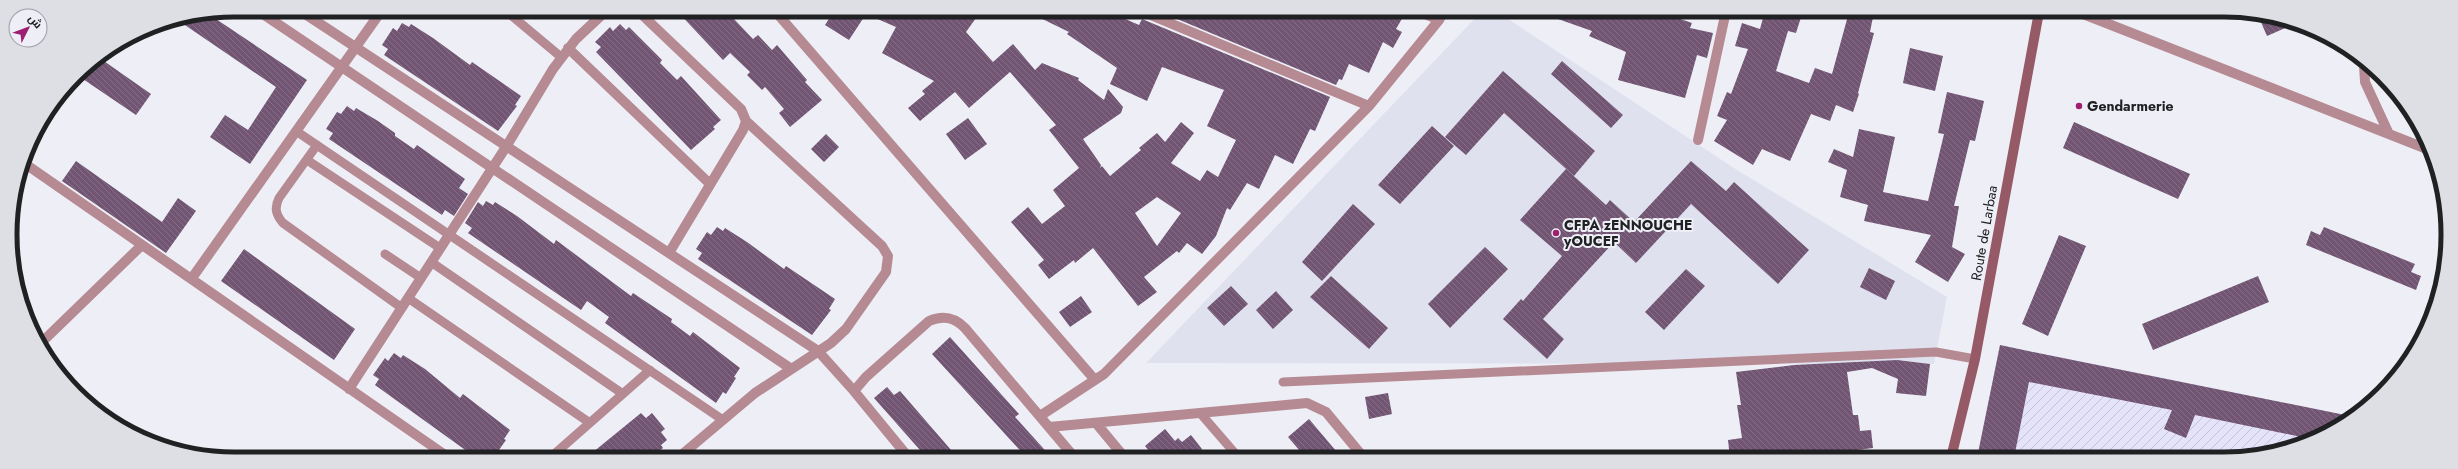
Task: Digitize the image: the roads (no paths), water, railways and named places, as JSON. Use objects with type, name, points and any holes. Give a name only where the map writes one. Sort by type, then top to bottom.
[{"type":"main road","name":"Route de Larbaa","points":[[1952,452],[1975,359],[2038,17]]},
{"type":"street","points":[[267,17],[790,368]]},
{"type":"street","points":[[309,17],[818,351],[854,391],[904,452]]},
{"type":"street","points":[[192,278],[377,17]]},
{"type":"street","points":[[349,389],[506,147],[561,57],[599,17]]},
{"type":"street","points":[[644,17],[741,109],[746,121],[882,246],[888,256],[886,272],[853,322],[839,337],[790,368],[723,420],[685,452]]},
{"type":"street","points":[[781,17],[1094,380]]},
{"type":"street","points":[[1155,17],[1369,106]]},
{"type":"street","points":[[1040,416],[1104,374],[1369,106],[1441,17]]},
{"type":"street","points":[[1698,140],[1725,17]]},
{"type":"street","points":[[2091,17],[2423,147]]},
{"type":"street","points":[[568,48],[710,184]]},
{"type":"street","points":[[2364,69],[2365,82],[2389,134]]},
{"type":"street","points":[[668,253],[744,130],[746,121]]},
{"type":"street","points":[[29,166],[192,278],[441,452]]},
{"type":"street","points":[[44,340],[142,245]]},
{"type":"street","points":[[854,391],[866,377],[929,321],[942,317],[948,317],[965,328],[1071,452]]},
{"type":"street","points":[[1049,426],[1201,414],[1300,403],[1314,405],[1326,412],[1359,452]]},
{"type":"street","points":[[1096,423],[1120,452]]},
{"type":"lane","points":[[512,17],[561,57]]},
{"type":"lane","points":[[296,131],[723,420]]},
{"type":"lane","points":[[317,145],[276,203],[279,219],[402,308]]},
{"type":"lane","points":[[307,160],[440,248]]},
{"type":"lane","points":[[385,254],[421,278]]},
{"type":"lane","points":[[431,262],[623,394]]},
{"type":"lane","points":[[408,298],[590,423]]},
{"type":"lane","points":[[1283,382],[1936,352],[1975,359]]},
{"type":"lane","points":[[558,452],[650,370]]},
{"type":"lane","points":[[1201,414],[1234,452]]},
{"type":"place","name":"Gendarmerie","points":[[2079,106]]},
{"type":"place","name":"CFPA zENNOUCHE yOUCEF","points":[[1556,233]]}]
